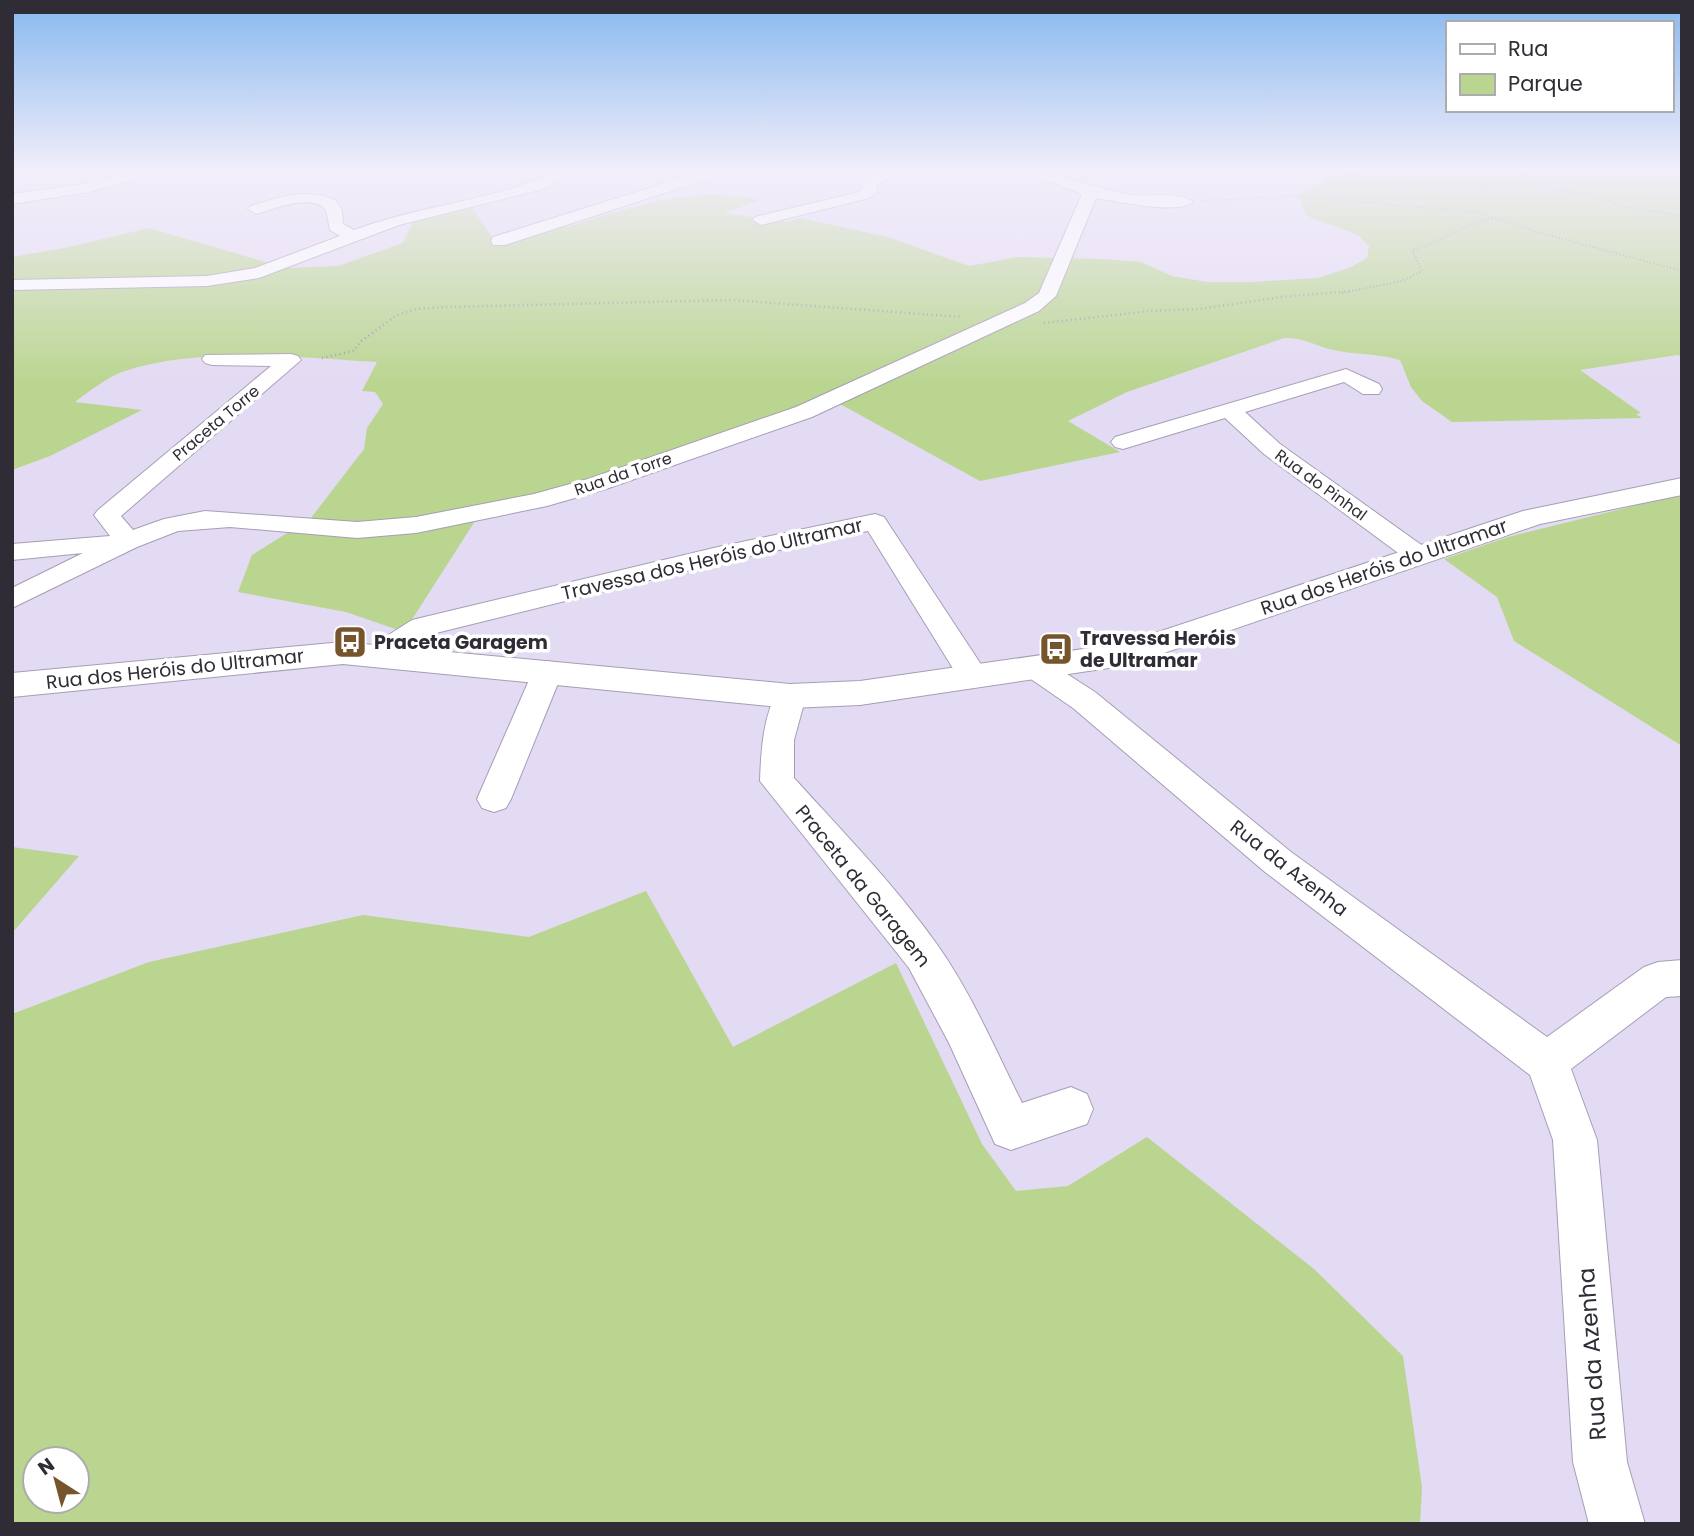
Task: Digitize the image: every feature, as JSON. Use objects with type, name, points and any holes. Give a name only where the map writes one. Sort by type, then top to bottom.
[{"type":"street","points":[[12,285],[207,281],[233,278],[276,268],[335,244]]},
{"type":"street","name":"Rua da Torre","points":[[12,599],[128,541],[173,524],[205,519],[357,530],[416,525],[538,501],[597,484],[804,412],[1032,307],[1047,296],[1069,244]]},
{"type":"street","name":"Praceta Torre","points":[[128,541],[107,515],[291,360],[212,359]]},
{"type":"street","points":[[1123,442],[1346,375],[1371,389]]},
{"type":"street","name":"Rua do Pinhal","points":[[1229,410],[1272,449],[1418,555]]},
{"type":"street","name":"Rua dos Heróis do Ultramar","points":[[12,685],[343,653],[790,696],[859,693],[1129,654],[1533,517],[1682,486]]},
{"type":"street","name":"Travessa dos Heróis do Ultramar","points":[[379,655],[422,627],[718,555],[875,522],[973,676]]},
{"type":"street","points":[[12,552],[128,541]]},
{"type":"street","name":"Rua da Azenha","points":[[1036,668],[1084,700],[1278,862],[1547,1062],[1575,1140],[1600,1462],[1617,1524]]},
{"type":"street","points":[[494,799],[548,671]]},
{"type":"street","name":"Praceta da Garagem","points":[[790,696],[778,740],[777,781],[864,881],[923,956],[964,1029],[1011,1128],[1071,1109]]},
{"type":"street","points":[[1547,1062],[1657,980],[1682,978]]},
{"type":"path","points":[[322,358],[354,351],[360,342],[397,315],[416,309],[446,307],[732,300],[1052,324],[1150,311],[1199,309],[1281,297],[1335,294],[1389,284],[1422,271],[1412,250],[1434,244]]},
{"type":"path","points":[[1580,244],[1682,271]]},
{"type":"green space","points":[[83,244],[203,244],[286,268],[338,266],[401,244],[907,244],[969,266],[1018,257],[1101,259],[1141,262],[1172,276],[1207,282],[1318,278],[1349,268],[1367,258],[1369,246],[1367,244],[1682,244],[1682,356],[1580,370],[1641,413],[1636,414],[1642,418],[1452,422],[1422,401],[1411,387],[1400,360],[1341,352],[1303,340],[1284,338],[1127,392],[1068,421],[1120,452],[980,481],[831,399],[669,459],[482,510],[404,632],[346,612],[238,592],[252,555],[311,518],[364,449],[367,428],[383,404],[375,392],[362,391],[377,362],[283,356],[217,356],[154,364],[125,371],[106,380],[75,402],[142,410],[50,456],[12,470],[12,257]]},
{"type":"green space","points":[[1682,494],[1682,746],[1514,641],[1497,597],[1444,559],[1508,537]]},
{"type":"green space","points":[[12,847],[79,856],[12,933]]},
{"type":"green space","points":[[646,891],[733,1047],[896,963],[982,1144],[1016,1191],[1068,1186],[1147,1137],[1314,1269],[1403,1356],[1422,1487],[1420,1524],[12,1524],[12,1014],[149,962],[363,915],[529,937]]},
{"type":"place","name":"Praceta Garagem","points":[[350,642]]},
{"type":"place","name":"Travessa Heróis de Ultramar","points":[[1056,649]]}]
